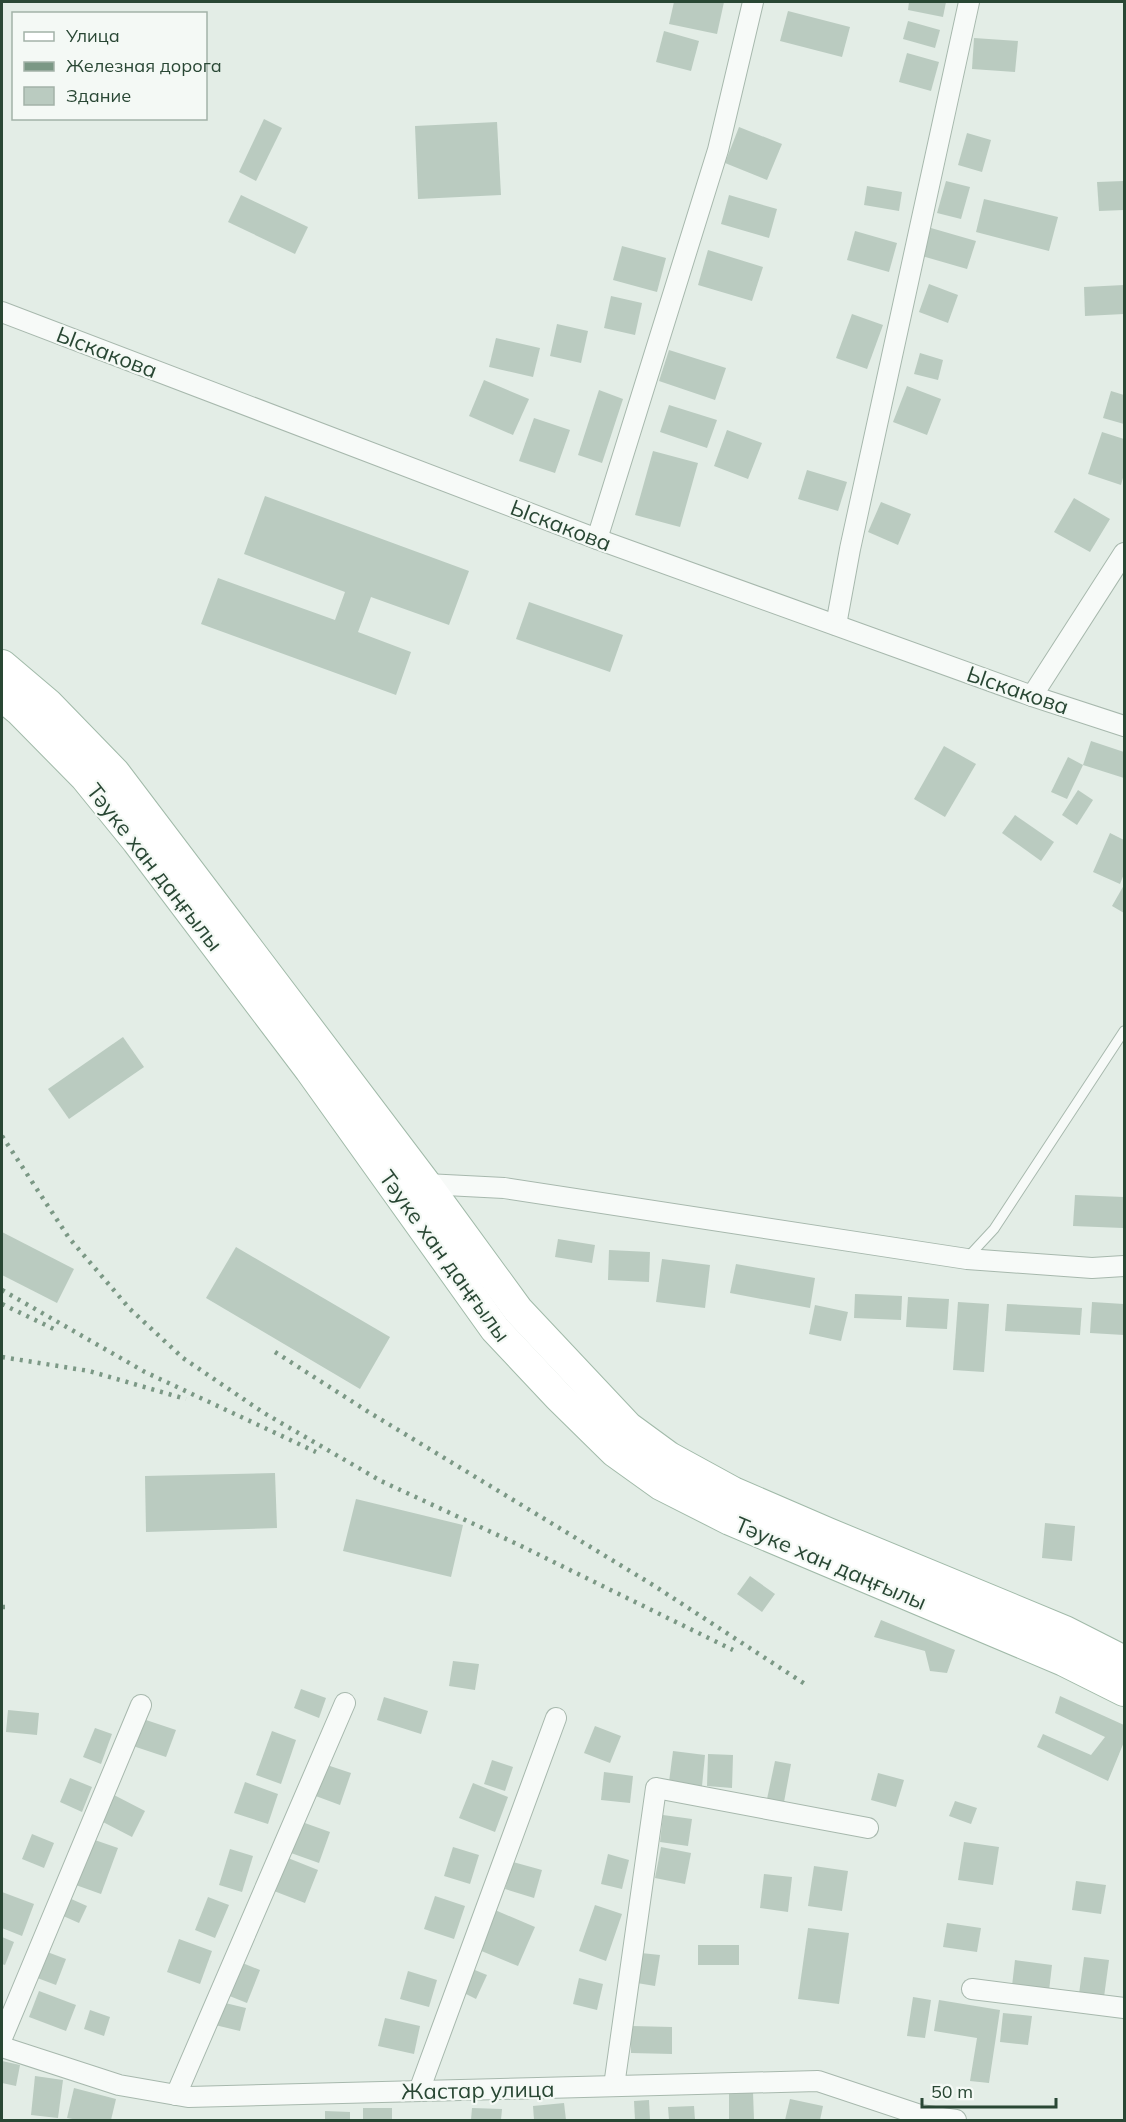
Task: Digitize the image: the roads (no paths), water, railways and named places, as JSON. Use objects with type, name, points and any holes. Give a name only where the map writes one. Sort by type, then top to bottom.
[{"type":"main road","name":"Тәуке хан даңғылы","points":[[2,665],[48,704],[115,773],[320,1063],[495,1329],[615,1452],[661,1485],[730,1521],[1064,1661],[1125,1691]]},
{"type":"main road","name":"Тәуке хан даңғылы","points":[[2,696],[20,711],[85,777],[320,1063],[426,1184],[518,1310],[628,1427],[669,1457],[733,1492],[1065,1631],[1125,1661]]},
{"type":"main road","points":[[495,1329],[518,1310]]},
{"type":"street","points":[[597,539],[718,150],[753,2]]},
{"type":"street","points":[[836,625],[850,549],[969,2]]},
{"type":"street","name":"Ыскакова","points":[[2,312],[597,539],[1032,696],[1125,726]]},
{"type":"street","points":[[1032,696],[1125,553]]},
{"type":"street","points":[[426,1184],[504,1188],[967,1259],[1092,1268],[1125,1266]]},
{"type":"street","points":[[176,2095],[345,1703]]},
{"type":"street","points":[[2,2038],[141,1705]]},
{"type":"street","points":[[419,2091],[555,1718]]},
{"type":"street","points":[[614,2086],[656,1788],[868,1828]]},
{"type":"street","points":[[972,1989],[1125,2008]]},
{"type":"street","name":"Жастар улица","points":[[2,2047],[119,2085],[188,2097],[818,2081],[920,2115],[956,2121]]},
{"type":"lane","points":[[967,1259],[994,1229],[1125,1031]]},
{"type":"railway","points":[[2,1136],[69,1238],[130,1309],[183,1358],[264,1413],[381,1481],[517,1544],[733,1650]]},
{"type":"railway","points":[[2,1290],[145,1372],[316,1452]]},
{"type":"railway","points":[[2,1304],[58,1331]]},
{"type":"railway","points":[[275,1352],[367,1411],[653,1585],[808,1686]]},
{"type":"railway","points":[[2,1357],[89,1371],[186,1399]]},
{"type":"railway","points":[[2,1607],[11,1607]]}]
